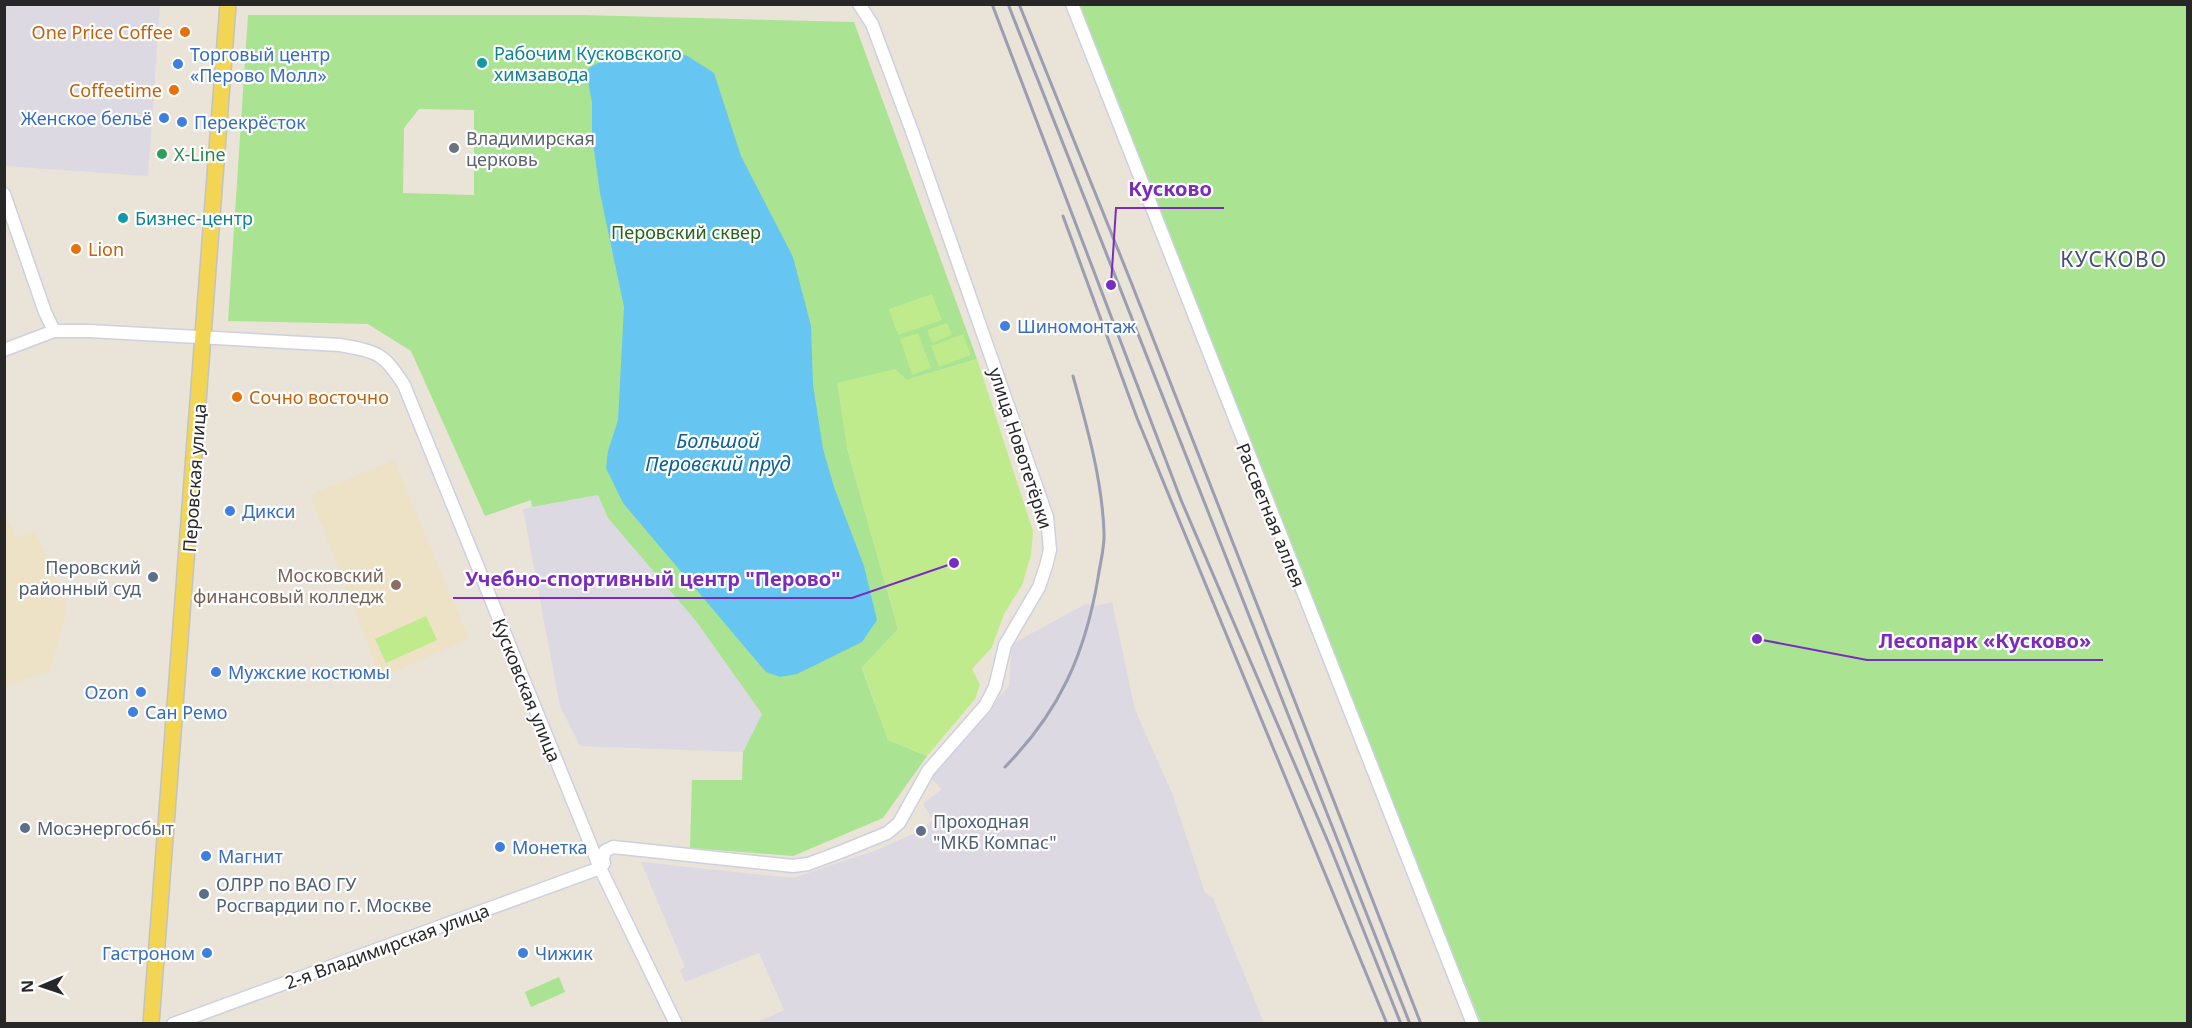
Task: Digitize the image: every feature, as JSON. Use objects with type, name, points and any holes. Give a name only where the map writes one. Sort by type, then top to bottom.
[{"type":"main road","name":"Перовская улица","points":[[151,1023],[228,4]]},
{"type":"street","name":"улица Новотетёрки","points":[[600,868],[613,854],[644,852],[680,853],[793,866],[817,861],[886,833],[899,824],[928,771],[992,697],[1005,645],[1039,587],[1047,566],[1050,550],[1047,517],[873,24],[859,4]]},
{"type":"street","name":"Рассветная аллея","points":[[1072,4],[1473,1023]]},
{"type":"street","points":[[4,194],[45,312],[54,331],[4,350]]},
{"type":"street","name":"Кусковская улица","points":[[54,331],[340,345],[363,349],[386,358],[404,385],[600,868],[647,969],[676,1023]]},
{"type":"street","name":"2-я Владимирская улица","points":[[173,1023],[600,868]]},
{"type":"shaded area","points":[[4,5],[160,5],[148,176],[5,166]]},
{"type":"shaded area","name":"Московский финансовый колледж","points":[[394,460],[469,639],[381,678],[310,495]]},
{"type":"shaded area","points":[[598,495],[608,518],[696,621],[762,714],[743,752],[580,746],[560,706],[523,509]]},
{"type":"shaded area","points":[[4,512],[16,537],[35,531],[67,606],[50,671],[5,686]]},
{"type":"shaded area","points":[[1112,602],[1135,710],[1172,793],[1205,893],[1213,898],[1264,1023],[756,1023],[784,1010],[759,953],[685,982],[680,970],[685,967],[641,862],[793,878],[877,850],[915,833],[933,820],[923,804],[942,789],[929,777],[1009,686],[1012,644],[1086,604],[1096,606]]},
{"type":"green space","points":[[1075,5],[2187,5],[2187,1023],[1481,1023],[1224,384]]},
{"type":"green space","name":"Перовский сквер","points":[[248,15],[581,15],[854,22],[977,359],[907,380],[847,448],[898,629],[862,668],[888,740],[927,756],[883,818],[793,856],[690,848],[692,780],[742,780],[743,752],[762,714],[696,621],[608,518],[598,495],[532,507],[531,500],[485,516],[411,351],[368,324],[228,321]],"holes":[[[419,109],[474,110],[474,195],[403,193],[404,128]]]},
{"type":"green space","points":[[932,294],[942,320],[898,335],[889,309]]},
{"type":"green space","points":[[947,323],[952,335],[932,343],[927,330]]},
{"type":"green space","points":[[918,333],[931,368],[912,375],[900,339]]},
{"type":"green space","points":[[963,334],[971,355],[939,367],[931,346]]},
{"type":"green space","points":[[977,359],[1033,531],[1031,555],[1022,585],[1004,614],[992,647],[972,669],[980,685],[975,699],[927,756],[888,740],[862,667],[898,629],[847,448],[837,383],[895,369],[907,380]]},
{"type":"green space","points":[[426,616],[437,640],[386,663],[375,639]]},
{"type":"green space","points":[[559,977],[565,992],[531,1007],[525,992]]},
{"type":"water","name":"Большой Перовский пруд","points":[[686,55],[714,73],[741,156],[793,257],[811,326],[813,385],[823,449],[834,487],[864,566],[877,620],[862,642],[797,674],[780,677],[766,672],[623,503],[606,468],[608,451],[618,420],[624,307],[600,193],[592,135],[592,102],[586,71],[594,65],[618,58]]},
{"type":"railway","points":[[992,4],[1181,500],[1329,844],[1401,1024]]},
{"type":"railway","points":[[1008,4],[1410,1024]]},
{"type":"railway","points":[[1019,4],[1131,282],[1421,1024]]},
{"type":"railway","points":[[1063,216],[1137,418],[1387,1024]]},
{"type":"railway","points":[[1005,767],[1040,725],[1067,681],[1086,632],[1102,555],[1104,532],[1100,492],[1093,453],[1073,376]]},
{"type":"place","name":"One Price Coffee","points":[[185,32]]},
{"type":"place","name":"Рабочим Кусковского химзавода","points":[[482,63]]},
{"type":"place","name":"Торговый центр «Перово Молл»","points":[[178,64]]},
{"type":"place","name":"Coffeetime","points":[[174,90]]},
{"type":"place","name":"Женское бельё","points":[[164,118]]},
{"type":"place","name":"Перекрёсток","points":[[182,122]]},
{"type":"place","name":"Владимирская церковь","points":[[454,148]]},
{"type":"place","name":"X-Line","points":[[162,154]]},
{"type":"place","name":"Бизнес-центр","points":[[123,218]]},
{"type":"place","name":"Lion","points":[[76,249]]},
{"type":"place","name":"Кусково","points":[[1111,285]]},
{"type":"place","name":"Шиномонтаж","points":[[1005,326]]},
{"type":"place","name":"Сочно восточно","points":[[237,397]]},
{"type":"place","name":"Дикси","points":[[230,511]]},
{"type":"place","name":"Учебно-спортивный центр \"Перово\"","points":[[954,563]]},
{"type":"place","name":"Перовский районный суд","points":[[153,577]]},
{"type":"place","name":"Московский финансовый колледж","points":[[396,585]]},
{"type":"place","name":"Лесопарк «Кусково»","points":[[1757,639]]},
{"type":"place","name":"Мужские костюмы","points":[[216,672]]},
{"type":"place","name":"Ozon","points":[[141,692]]},
{"type":"place","name":"Сан Ремо","points":[[133,712]]},
{"type":"place","name":"Мосэнергосбыт","points":[[25,828]]},
{"type":"place","name":"Проходная \"МКБ Компас\"","points":[[921,831]]},
{"type":"place","name":"Монетка","points":[[500,847]]},
{"type":"place","name":"Магнит","points":[[206,856]]},
{"type":"place","name":"ОЛРР по ВАО ГУ Росгвардии по г. Москве","points":[[204,894]]},
{"type":"place","name":"Гастроном","points":[[207,953]]},
{"type":"place","name":"Чижик","points":[[523,953]]},
{"type":"district","name":"КУСКОВО","points":[[2114,259]]}]
